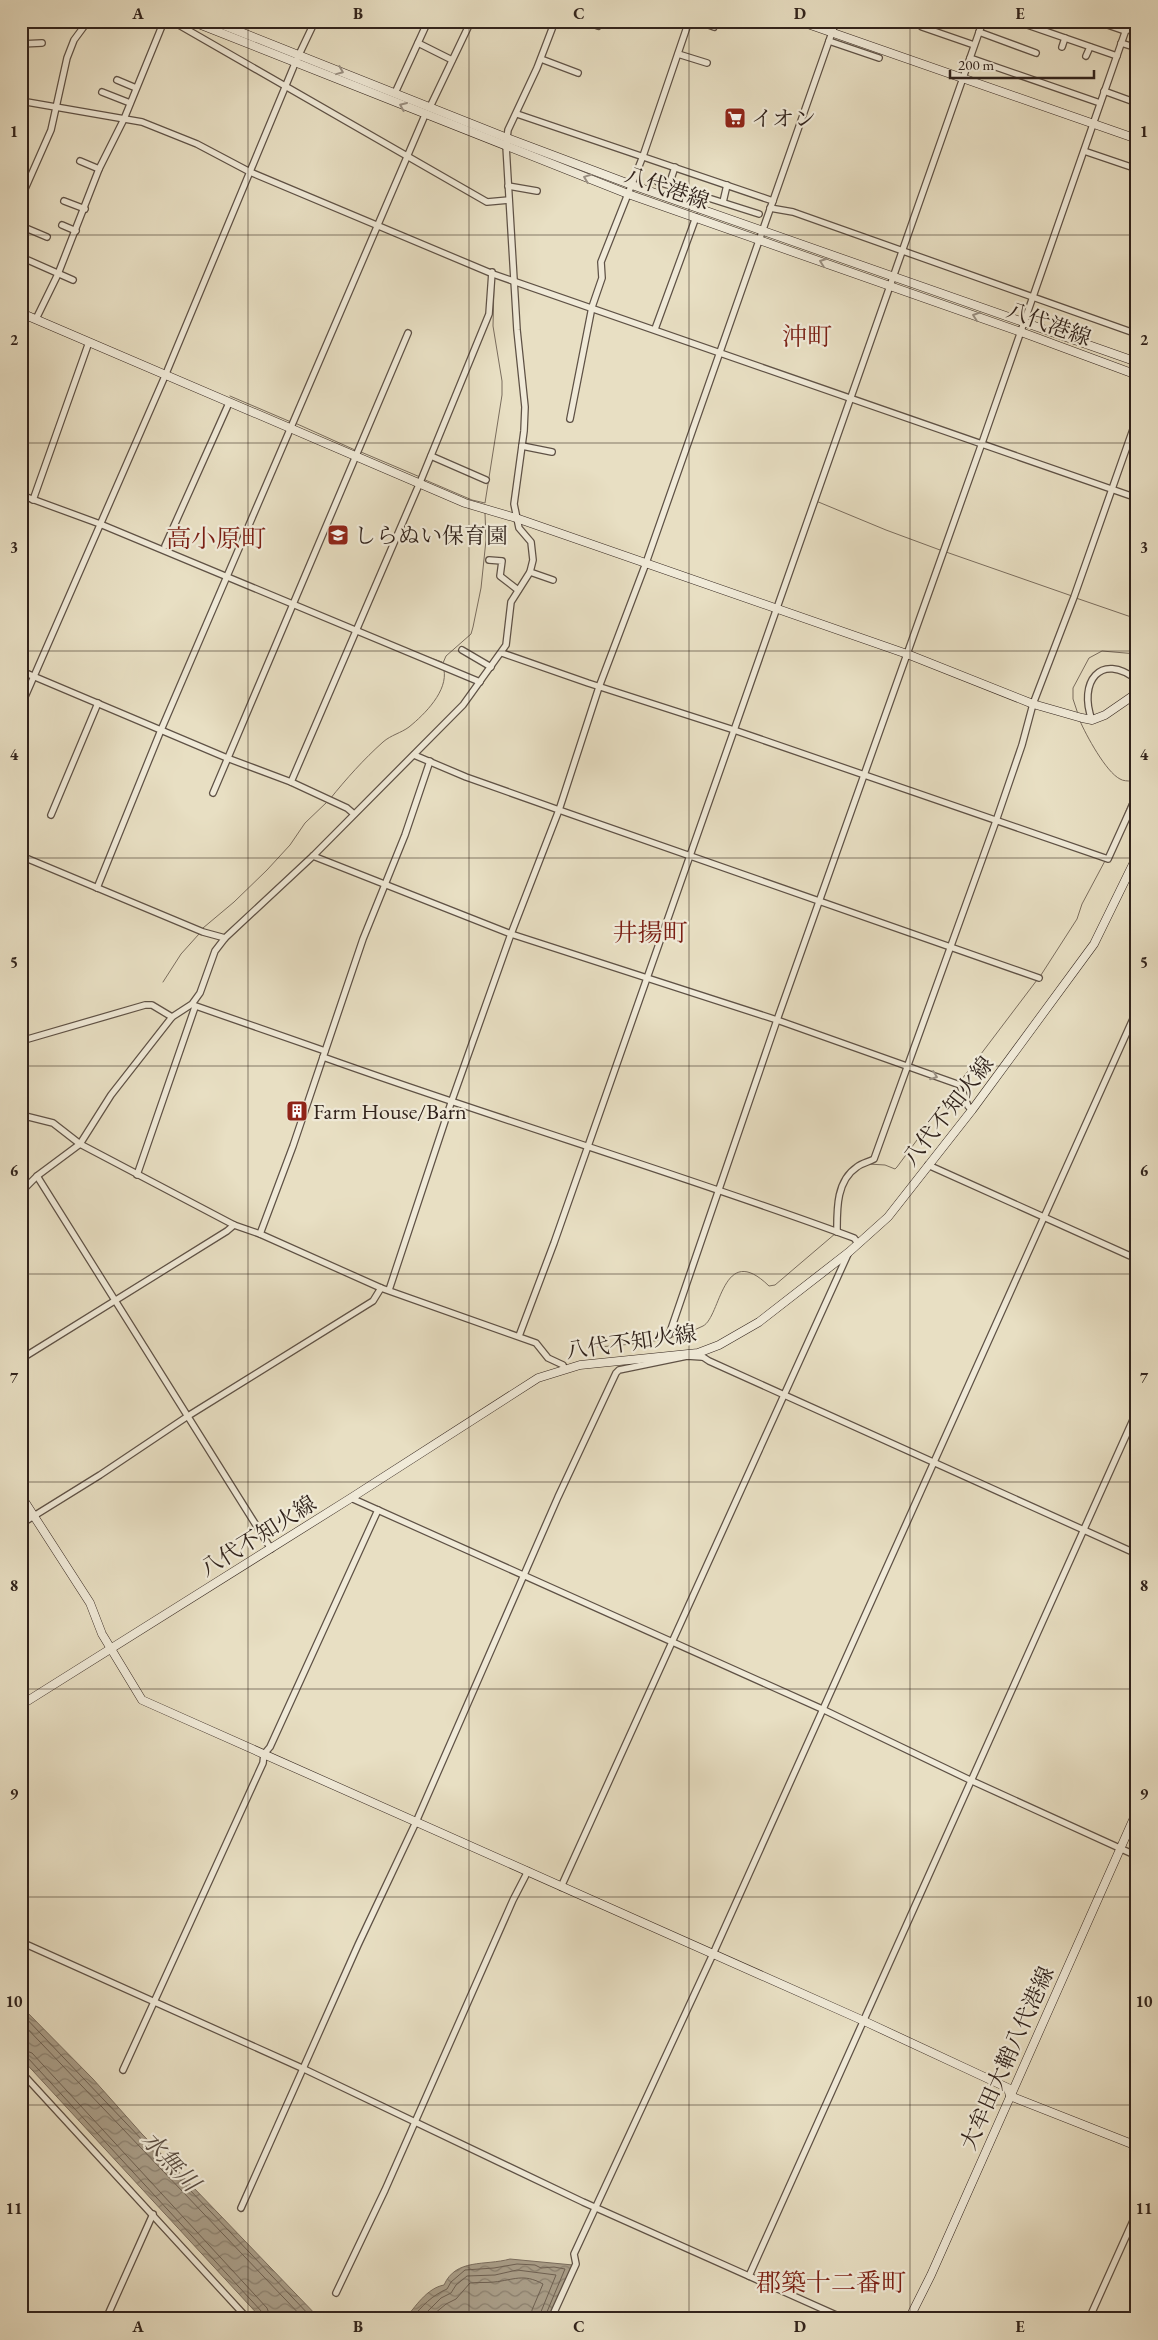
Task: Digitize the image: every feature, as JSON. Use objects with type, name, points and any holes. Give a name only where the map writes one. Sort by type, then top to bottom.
[{"type":"main road","name":"八代港線","points":[[191,21],[395,93],[628,194],[696,217],[761,235]]},
{"type":"main road","name":"八代港線","points":[[213,21],[425,115],[632,185],[1137,375]]},
{"type":"main road","points":[[799,21],[822,25],[832,32],[962,80],[1137,140]]},
{"type":"main road","name":"八代港線","points":[[892,282],[1024,323],[1137,362]]},
{"type":"main road","points":[[21,313],[229,403],[294,425],[421,480],[465,503],[907,654],[1033,704],[1087,719],[1105,715],[1137,692]]},
{"type":"main road","name":"八代不知火線","points":[[21,1705],[538,1378],[564,1368],[700,1355],[759,1322],[849,1252],[888,1217],[972,1110],[1094,944],[1137,856]]},
{"type":"main road","points":[[21,1496],[90,1603],[102,1634],[142,1700],[864,2021],[1008,2088],[1010,2096],[1137,2146]]},
{"type":"main road","name":"大牟田大鞘八代港線","points":[[909,2319],[931,2274],[1137,1811]]},
{"type":"street","points":[[21,198],[51,130],[67,58],[74,40],[88,21]]},
{"type":"street","points":[[36,320],[58,274],[85,209],[99,169],[124,118],[164,21]]},
{"type":"street","points":[[172,21],[487,202],[510,200]]},
{"type":"street","points":[[21,706],[164,376],[297,58],[315,21]]},
{"type":"street","points":[[395,93],[428,21]]},
{"type":"street","points":[[430,107],[470,21]]},
{"type":"street","points":[[136,1175],[193,1006],[200,993],[215,951],[225,938],[313,856],[463,705],[502,653],[508,637],[508,610],[530,572],[533,560],[530,542],[517,521],[514,504],[525,407],[506,142],[508,130],[541,59],[555,21]]},
{"type":"street","points":[[586,21],[598,26],[599,21]]},
{"type":"street","points":[[570,419],[592,307],[602,278],[601,262],[643,156],[689,21]]},
{"type":"street","points":[[698,21],[714,27]]},
{"type":"street","points":[[388,1290],[451,1103],[559,810],[599,687],[646,564],[836,21]]},
{"type":"street","points":[[519,1336],[691,856],[983,21]]},
{"type":"street","points":[[1016,21],[1117,56]]},
{"type":"street","points":[[1096,21],[1137,32]]},
{"type":"street","points":[[669,1335],[819,900],[865,776],[1129,21]]},
{"type":"street","points":[[922,27],[974,45]]},
{"type":"street","points":[[979,32],[1036,53]]},
{"type":"street","points":[[1062,47],[1065,38]]},
{"type":"street","points":[[829,40],[879,58]]},
{"type":"street","points":[[21,44],[42,43]]},
{"type":"street","points":[[418,43],[452,60]]},
{"type":"street","points":[[1122,43],[1137,48]]},
{"type":"street","points":[[1086,56],[1090,47]]},
{"type":"street","points":[[678,54],[707,63]]},
{"type":"street","points":[[970,58],[1100,103]]},
{"type":"street","points":[[541,59],[578,73]]},
{"type":"street","points":[[117,80],[136,88]]},
{"type":"street","points":[[1104,91],[1137,103]]},
{"type":"street","points":[[102,92],[130,104]]},
{"type":"street","points":[[21,101],[142,122],[197,144],[250,172],[492,272],[1137,498]]},
{"type":"street","points":[[517,114],[773,201]]},
{"type":"street","points":[[97,888],[161,730],[294,425],[425,115]]},
{"type":"street","points":[[1084,151],[1137,169]]},
{"type":"street","points":[[80,161],[99,169]]},
{"type":"street","points":[[669,185],[675,167]]},
{"type":"street","points":[[658,182],[759,214]]},
{"type":"street","points":[[508,186],[537,191]]},
{"type":"street","points":[[723,202],[728,186]]},
{"type":"street","points":[[64,201],[85,209]]},
{"type":"street","points":[[770,208],[793,212],[1137,334]]},
{"type":"street","points":[[655,329],[696,217]]},
{"type":"street","points":[[62,225],[76,231]]},
{"type":"street","points":[[21,226],[47,236]]},
{"type":"street","points":[[21,257],[73,280]]},
{"type":"street","points":[[292,782],[358,630],[489,314],[492,272]]},
{"type":"street","points":[[213,793],[408,333]]},
{"type":"street","points":[[32,500],[89,342]]},
{"type":"street","points":[[165,546],[229,403]]},
{"type":"street","points":[[837,1232],[837,1209],[841,1190],[851,1172],[874,1159],[996,821],[1022,745],[1033,704],[1137,418]]},
{"type":"street","points":[[522,446],[545,448],[552,452]]},
{"type":"street","points":[[431,456],[486,480]]},
{"type":"street","points":[[21,495],[100,524],[228,576],[480,682]]},
{"type":"street","points":[[489,560],[502,561],[498,578],[518,590]]},
{"type":"street","points":[[530,572],[553,580]]},
{"type":"street","points":[[462,650],[490,667]]},
{"type":"street","points":[[502,653],[599,687],[734,730],[1108,859],[1137,795]]},
{"type":"street","points":[[1087,719],[1086,692],[1098,673],[1116,668],[1137,680]]},
{"type":"street","points":[[21,670],[227,758],[292,782],[347,808],[354,814]]},
{"type":"street","points":[[51,815],[98,703]]},
{"type":"street","points":[[414,755],[466,777],[1039,978]]},
{"type":"street","points":[[260,1234],[293,1146],[363,939],[386,885],[430,761]]},
{"type":"street","points":[[21,856],[200,931],[225,938]]},
{"type":"street","points":[[313,856],[512,934],[648,977],[908,1066],[961,1087],[968,1106],[972,1110]]},
{"type":"street","points":[[21,1041],[145,1005],[152,1005],[172,1017]]},
{"type":"street","points":[[21,1192],[37,1176],[80,1144],[111,1095],[172,1017],[193,1006],[451,1103],[588,1145],[854,1238],[858,1244]]},
{"type":"street","points":[[551,2319],[576,2264],[574,2254],[712,1954],[1137,1010]]},
{"type":"street","points":[[21,1115],[53,1123],[80,1144],[234,1225],[260,1234],[381,1288],[536,1343],[548,1358],[563,1365],[564,1368]]},
{"type":"street","points":[[928,1165],[1137,1259]]},
{"type":"street","points":[[37,1176],[271,1548]]},
{"type":"street","points":[[21,1359],[234,1225]]},
{"type":"street","points":[[561,1887],[849,1252]]},
{"type":"street","points":[[21,1524],[100,1475],[188,1416],[373,1301],[381,1288]]},
{"type":"street","points":[[241,2208],[358,1945],[416,1822],[524,1576],[619,1370],[700,1355],[783,1395],[1137,1554]]},
{"type":"street","points":[[749,2276],[1137,1411]]},
{"type":"street","points":[[351,1498],[822,1709],[970,1780],[1137,1856]]},
{"type":"street","points":[[123,2070],[263,1763],[264,1754],[270,1747],[378,1510]]},
{"type":"street","points":[[336,2293],[513,1900],[528,1871]]},
{"type":"street","points":[[21,1942],[304,2069],[415,2121],[500,2164],[845,2319]]},
{"type":"street","points":[[21,2072],[248,2319]]},
{"type":"street","points":[[1090,2319],[1137,2212]]},
{"type":"street","points":[[106,2319],[153,2214]]},
{"type":"water","points":[[21,2006],[93,2079],[142,2134],[320,2319],[262,2319],[21,2058]]},
{"type":"water","points":[[510,2259],[573,2265],[549,2319],[405,2319],[427,2294],[444,2285],[449,2276],[456,2271],[472,2264]]},
{"type":"waterway","points":[[423,479],[472,500],[485,503],[502,395],[502,381],[493,326],[494,284]]},
{"type":"waterway","points":[[230,396],[291,422]]},
{"type":"waterway","points":[[295,423],[355,450]]},
{"type":"waterway","points":[[361,452],[420,477]]},
{"type":"waterway","points":[[816,501],[940,550]]},
{"type":"waterway","points":[[443,663],[446,656],[471,634],[473,627],[481,588],[486,540],[485,513]]},
{"type":"waterway","points":[[154,544],[162,547]]},
{"type":"waterway","points":[[166,548],[174,552]]},
{"type":"waterway","points":[[946,552],[1072,596]]},
{"type":"waterway","points":[[1076,598],[1137,619]]},
{"type":"waterway","points":[[1078,714],[1073,699],[1073,688],[1089,658],[1102,651],[1137,654]]},
{"type":"waterway","points":[[422,655],[442,662]]},
{"type":"waterway","points":[[330,799],[355,769],[383,742],[403,731],[422,716],[439,694],[444,678],[444,670]]},
{"type":"waterway","points":[[1080,721],[1092,744],[1109,769],[1121,780],[1131,781],[1135,789],[1117,833]]},
{"type":"waterway","points":[[203,928],[234,902],[267,870],[290,845],[305,823],[327,802]]},
{"type":"waterway","points":[[1041,975],[1077,919],[1082,904],[1106,859]]},
{"type":"waterway","points":[[163,982],[181,954],[199,934]]},
{"type":"waterway","points":[[959,1083],[1037,980]]},
{"type":"waterway","points":[[868,1164],[885,1165],[895,1169],[957,1086]]},
{"type":"waterway","points":[[598,1347],[665,1339],[703,1326],[709,1320],[725,1285],[732,1276],[741,1272],[753,1274],[769,1286],[775,1285],[836,1233]]},
{"type":"place","name":"イオン","points":[[735,118]]},
{"type":"place","name":"しらぬい保育園","points":[[338,535]]},
{"type":"place","name":"Farm House/Barn","points":[[297,1111]]},
{"type":"district","name":"沖町","points":[[807,336]]},
{"type":"district","name":"高小原町","points":[[216,538]]},
{"type":"district","name":"井揚町","points":[[650,932]]},
{"type":"district","name":"郡築十二番町","points":[[831,2282]]},
{"type":"water label","name":"水無川","points":[[171,2161]]}]
